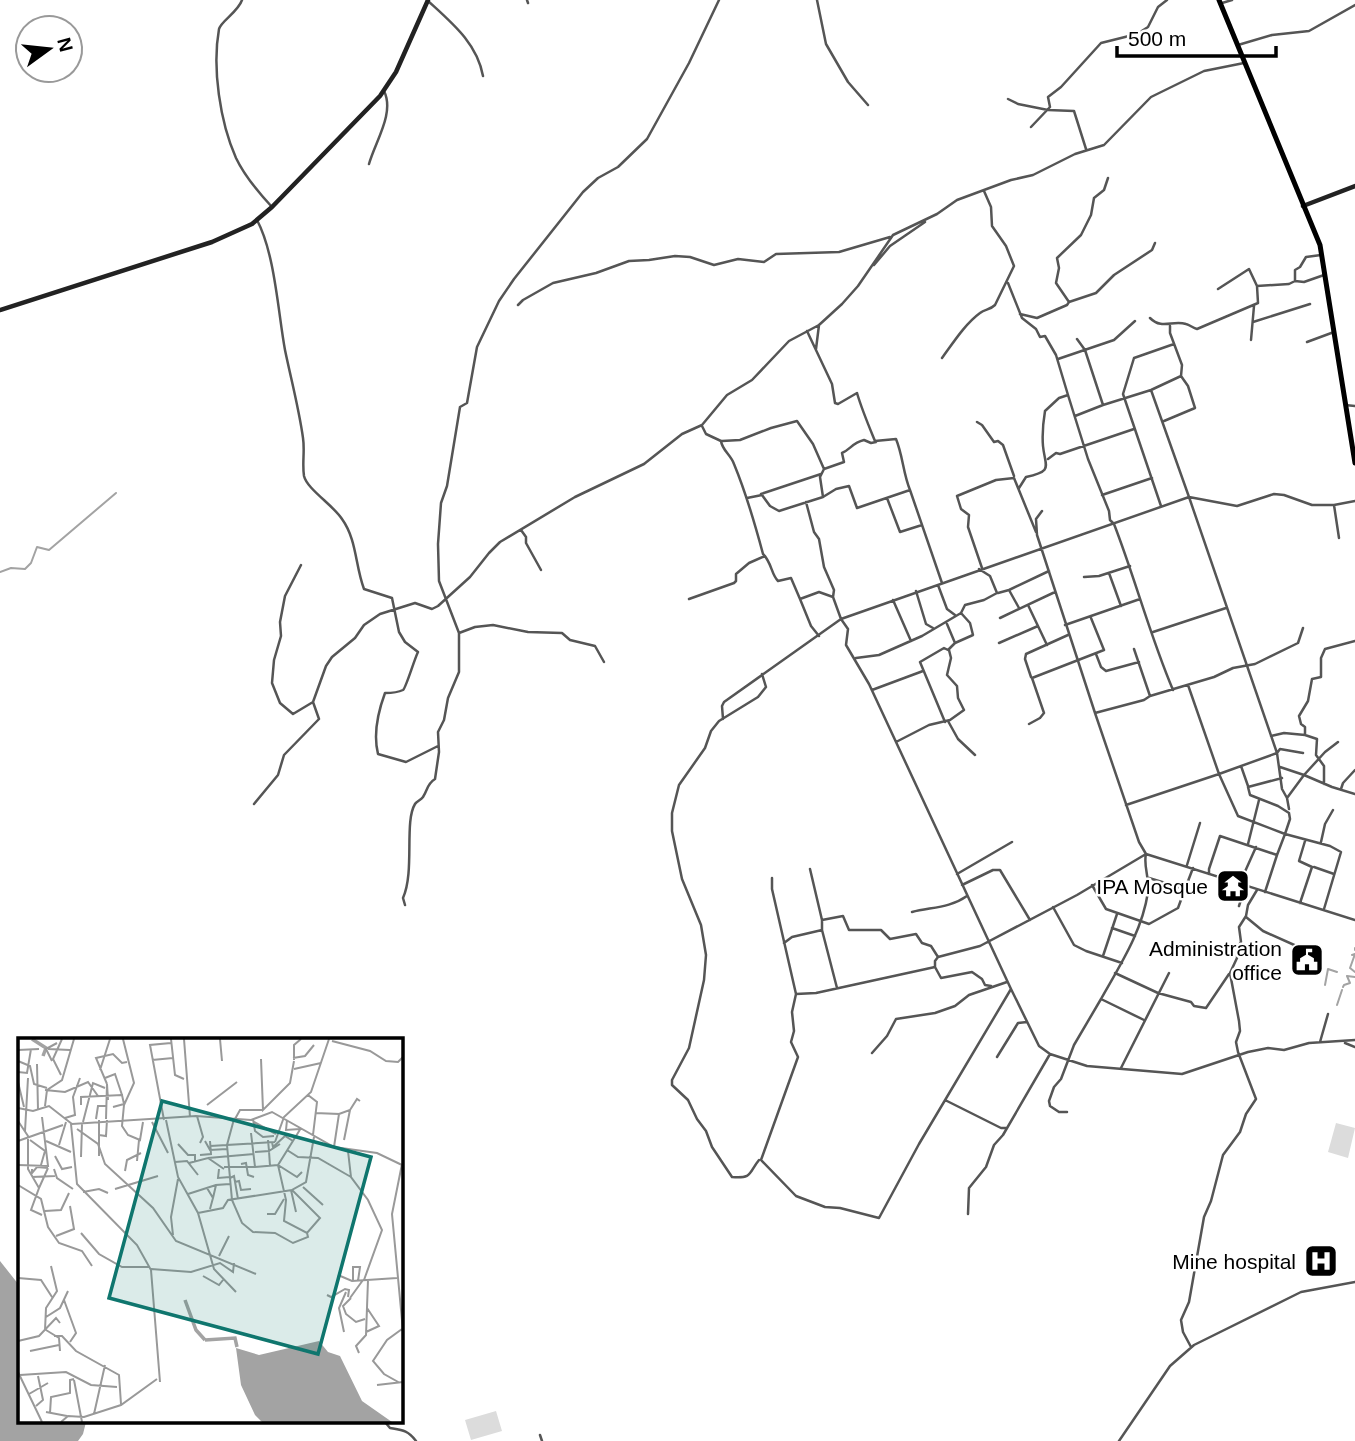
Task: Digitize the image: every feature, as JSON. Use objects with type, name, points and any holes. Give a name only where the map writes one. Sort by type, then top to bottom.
[{"type":"main road","points":[[1218,1],[1243,63]]},
{"type":"main road","points":[[1218,1],[1303,206],[1321,257],[1355,463]]},
{"type":"street","points":[[242,0],[219,28],[219,101],[236,158],[250,182],[272,207]]},
{"type":"street","points":[[0,310],[212,242],[257,220],[384,91],[396,72],[427,0],[453,23],[474,47],[484,76]]},
{"type":"street","points":[[405,905],[403,898],[410,868],[411,819],[428,784],[435,779],[438,732],[459,672],[459,633],[439,581],[441,503],[447,486],[460,407],[467,403],[482,332],[514,279],[583,192],[593,182],[618,167],[647,139],[689,63],[719,0]]},
{"type":"street","points":[[817,0],[826,44],[848,82],[868,105]]},
{"type":"street","points":[[1031,127],[1050,107],[1048,97],[1078,69],[1096,47],[1106,41],[1138,34],[1148,27],[1158,8],[1167,0]]},
{"type":"street","points":[[1218,1],[1232,0]]},
{"type":"street","points":[[1237,46],[1272,35],[1309,31],[1355,5]]},
{"type":"street","points":[[867,272],[890,246],[957,200],[1033,175],[1060,160],[1104,145],[1151,97],[1204,71],[1243,63]]},
{"type":"street","points":[[369,164],[387,112],[388,100],[384,91]]},
{"type":"street","points":[[1008,99],[1018,104],[1048,110],[1074,111],[1087,150]]},
{"type":"street","points":[[1069,302],[1056,283],[1059,268],[1057,258],[1081,235],[1091,215],[1094,198],[1104,190],[1108,178]]},
{"type":"street","points":[[1303,206],[1355,186]]},
{"type":"street","points":[[942,358],[974,318],[995,305],[1008,283],[1014,261],[992,226],[991,207],[984,191]]},
{"type":"street","points":[[518,305],[553,283],[596,273],[629,261],[675,256],[690,257],[714,265],[738,259],[762,262],[776,254],[839,252],[890,237],[933,216]]},
{"type":"street","points":[[257,220],[269,257],[294,384],[303,436],[304,474],[307,484],[330,503],[352,534],[357,571],[364,589],[392,598],[399,632],[405,642],[418,652],[409,671],[409,683],[403,690],[385,694],[379,710],[376,746],[379,754],[406,762],[438,746]]},
{"type":"street","points":[[301,565],[285,596],[272,683],[280,703],[293,714],[313,702],[326,666],[332,657],[355,638],[364,625],[394,608],[415,603],[432,609],[465,583],[500,542],[575,497],[644,464],[682,435],[702,425],[727,396],[752,380],[789,341],[819,325],[850,296],[890,237]]},
{"type":"street","points":[[1020,314],[1040,317],[1069,302],[1096,293],[1114,275],[1152,250],[1155,243]]},
{"type":"street","points":[[1295,281],[1295,270],[1306,257],[1321,257]]},
{"type":"street","points":[[1150,318],[1157,324],[1185,324],[1197,329],[1258,303],[1257,286],[1249,269],[1218,289]]},
{"type":"street","points":[[1257,286],[1289,285],[1295,281],[1304,282],[1324,275]]},
{"type":"street","points":[[1008,283],[1020,314],[1036,329],[1040,337],[1045,336],[1058,359],[1084,446],[1173,690]]},
{"type":"street","points":[[1253,322],[1310,304]]},
{"type":"street","points":[[1251,340],[1254,306]]},
{"type":"street","points":[[1058,359],[1114,340],[1135,321]]},
{"type":"street","points":[[816,349],[819,325]]},
{"type":"street","points":[[1164,421],[1194,410],[1189,389],[1181,376],[1182,365],[1169,331],[1171,326]]},
{"type":"street","points":[[807,331],[832,384],[835,403],[838,404],[857,393],[860,409],[876,442]]},
{"type":"street","points":[[1307,342],[1334,332]]},
{"type":"street","points":[[1076,339],[1085,350],[1102,405]]},
{"type":"street","points":[[1161,506],[1124,399],[1124,390],[1134,358],[1174,344]]},
{"type":"street","points":[[1075,416],[1151,390],[1181,376]]},
{"type":"street","points":[[1151,390],[1164,421],[1277,753],[1282,789],[1289,808]]},
{"type":"street","points":[[1048,459],[1042,442],[1045,411],[1059,398],[1068,395]]},
{"type":"street","points":[[1345,405],[1355,406]]},
{"type":"street","points":[[702,425],[706,434],[721,441],[740,440],[778,425],[797,421],[813,444],[824,469]]},
{"type":"street","points":[[977,422],[994,442],[998,441],[1003,445],[1037,535],[1126,805],[1146,854],[1355,920]]},
{"type":"street","points":[[1019,488],[1026,477],[1036,476],[1045,468],[1048,459],[1056,453],[1060,454],[1135,429]]},
{"type":"street","points":[[822,497],[821,474],[824,469],[844,462],[842,453],[852,444],[864,440],[871,443],[895,439],[902,454],[902,471],[911,490],[946,608],[955,615]]},
{"type":"street","points":[[721,441],[722,448],[733,462],[765,556],[770,560],[775,577],[778,580],[791,578],[811,626],[819,636]]},
{"type":"street","points":[[747,499],[821,474]]},
{"type":"street","points":[[996,593],[990,576],[981,569],[968,527],[969,515],[961,509],[957,496],[1001,478],[1016,479]]},
{"type":"street","points":[[1102,495],[1152,478]]},
{"type":"street","points":[[760,494],[776,511],[822,497],[848,485],[857,508],[911,490]]},
{"type":"street","points":[[723,719],[724,702],[841,619],[1041,547],[1189,497],[1237,506],[1274,494],[1312,505],[1355,501]]},
{"type":"street","points":[[887,498],[900,532],[922,525]]},
{"type":"street","points":[[806,502],[819,539],[824,567],[834,590],[833,597],[848,629],[846,645],[872,690],[1009,990],[1039,1046],[1050,1055],[1087,1066],[1182,1074],[1239,1054],[1268,1048],[1284,1050],[1320,1042],[1355,1041]]},
{"type":"street","points":[[1334,505],[1339,538]]},
{"type":"street","points":[[1037,535],[1036,519],[1042,510]]},
{"type":"street","points":[[521,530],[541,569]]},
{"type":"street","points":[[689,599],[734,583],[736,574],[746,565],[765,556]]},
{"type":"street","points":[[1084,577],[1099,576],[1130,566]]},
{"type":"street","points":[[856,659],[866,655],[875,656],[911,641],[947,623],[961,613],[965,605],[1009,590],[1049,571]]},
{"type":"street","points":[[1110,573],[1121,606]]},
{"type":"street","points":[[1009,590],[1019,608]]},
{"type":"street","points":[[916,591],[926,624],[934,628]]},
{"type":"street","points":[[800,598],[819,592],[833,597]]},
{"type":"street","points":[[1000,618],[1055,592]]},
{"type":"street","points":[[1065,625],[1140,599]]},
{"type":"street","points":[[893,600],[911,641]]},
{"type":"street","points":[[1028,605],[1047,645]]},
{"type":"street","points":[[1153,632],[1227,608]]},
{"type":"street","points":[[948,650],[955,643],[974,634],[968,620],[961,613]]},
{"type":"street","points":[[1032,678],[1104,650],[1091,618]]},
{"type":"street","points":[[947,623],[955,643]]},
{"type":"street","points":[[459,633],[475,627],[493,625],[528,632],[562,633],[570,640],[595,646],[604,662]]},
{"type":"street","points":[[999,643],[1038,626]]},
{"type":"street","points":[[1095,713],[1144,700],[1233,668],[1247,666],[1298,643],[1303,628]]},
{"type":"street","points":[[1028,724],[1040,718],[1044,708],[1025,656],[1068,635]]},
{"type":"street","points":[[1305,735],[1306,727],[1301,724],[1299,716],[1308,701],[1312,679],[1321,677],[1321,658],[1325,649],[1355,641]]},
{"type":"street","points":[[948,650],[944,648],[920,661],[947,722],[958,739],[975,755]]},
{"type":"street","points":[[1135,649],[1150,696]]},
{"type":"street","points":[[896,742],[929,725],[947,722],[964,709],[958,698],[957,686],[947,673],[950,658],[948,650]]},
{"type":"street","points":[[1096,654],[1101,667],[1106,671],[1139,662]]},
{"type":"street","points":[[872,690],[923,671]]},
{"type":"street","points":[[762,674],[765,691],[714,727],[705,748],[679,785],[672,813],[672,831],[682,879],[701,925],[706,955],[704,980],[689,1048],[672,1083],[688,1100],[712,1147],[732,1177],[743,1178],[751,1174],[753,1167],[761,1160],[798,1057],[791,1042],[794,1031],[792,1012],[796,994],[772,878]]},
{"type":"street","points":[[1188,685],[1235,812],[1243,819],[1341,852],[1324,910]]},
{"type":"street","points":[[254,804],[278,775],[284,755],[319,719],[313,702]]},
{"type":"street","points":[[1271,736],[1284,733],[1317,739],[1316,755],[1324,766],[1324,784]]},
{"type":"street","points":[[1287,798],[1319,758],[1338,742]]},
{"type":"street","points":[[1126,805],[1277,753],[1282,748],[1303,753]]},
{"type":"street","points":[[1241,766],[1250,795],[1289,813],[1290,819],[1265,892]]},
{"type":"street","points":[[1280,766],[1355,794]]},
{"type":"street","points":[[1341,789],[1355,770]]},
{"type":"street","points":[[1248,787],[1282,778]]},
{"type":"street","points":[[1248,845],[1259,800]]},
{"type":"street","points":[[1320,843],[1325,824],[1333,810]]},
{"type":"street","points":[[1187,865],[1200,823]]},
{"type":"street","points":[[1209,874],[1220,836],[1277,855]]},
{"type":"street","points":[[1306,840],[1299,861],[1334,874]]},
{"type":"street","points":[[957,874],[1012,842]]},
{"type":"street","points":[[1239,885],[1256,847]]},
{"type":"street","points":[[1067,1112],[1059,1112],[1050,1106],[1049,1101],[1074,1045],[1135,936],[1147,895],[1148,878],[1144,859],[1146,854]]},
{"type":"street","points":[[938,957],[973,949],[988,942],[1146,854]]},
{"type":"street","points":[[1300,903],[1312,867]]},
{"type":"street","points":[[1092,885],[1106,909],[1149,924],[1178,908],[1193,868]]},
{"type":"street","points":[[810,869],[837,988]]},
{"type":"street","points":[[962,885],[993,870],[1000,870],[1030,920]]},
{"type":"street","points":[[1148,878],[1185,889]]},
{"type":"street","points":[[1239,906],[1245,887]]},
{"type":"street","points":[[1115,973],[1158,993],[1206,1008],[1237,958],[1237,948],[1241,942],[1238,927],[1257,890]]},
{"type":"street","points":[[912,912],[957,904],[967,896]]},
{"type":"street","points":[[1053,908],[1074,945],[1122,963]]},
{"type":"street","points":[[1103,956],[1117,914]]},
{"type":"street","points":[[822,920],[843,916],[849,930],[881,930],[890,939],[916,934],[922,943],[931,946],[938,957]]},
{"type":"street","points":[[1246,916],[1253,924],[1301,948]]},
{"type":"street","points":[[1112,928],[1135,936]]},
{"type":"street","points":[[784,943],[792,937],[822,930]]},
{"type":"street","points":[[934,967],[938,957]]},
{"type":"street","points":[[796,994],[934,967]]},
{"type":"street","points":[[934,967],[942,978],[975,972],[985,985],[1009,990]]},
{"type":"street","points":[[1121,1069],[1169,973]]},
{"type":"street","points":[[1191,1347],[1183,1332],[1181,1320],[1189,1302],[1204,1217],[1223,1155],[1240,1132],[1246,1114],[1256,1099],[1236,1042],[1240,1031],[1230,973]]},
{"type":"street","points":[[872,1053],[887,1036],[896,1019],[935,1013],[955,1006],[968,995],[1007,982]]},
{"type":"street","points":[[761,1160],[796,1196],[825,1207],[879,1218],[1009,990]]},
{"type":"street","points":[[1101,999],[1144,1020]]},
{"type":"street","points":[[1320,1042],[1328,1014]]},
{"type":"street","points":[[997,1057],[1018,1023],[1027,1022]]},
{"type":"street","points":[[1342,1042],[1355,1047]]},
{"type":"street","points":[[968,1214],[969,1188],[986,1167],[994,1145],[1050,1055]]},
{"type":"street","points":[[945,1100],[1007,1128]]},
{"type":"street","points":[[1119,1441],[1170,1366],[1191,1347],[1301,1292],[1355,1282]]},
{"type":"street","points":[[387,1424],[390,1428],[407,1431],[416,1441]]},
{"type":"street","points":[[540,1435],[542,1441]]},
{"type":"shaded area","points":[[1336,1123],[1355,1128],[1348,1158],[1328,1152]]},
{"type":"shaded area","points":[[0,1261],[18,1284],[18,1424],[86,1424],[78,1441],[0,1441]]},
{"type":"shaded area","points":[[496,1411],[502,1431],[471,1440],[465,1420]]},
{"type":"waterway","points":[[0,572],[11,568],[25,569],[31,563],[37,547],[49,550],[116,493]]},
{"type":"waterway","points":[[1352,955],[1355,954],[1350,968],[1355,972]]},
{"type":"waterway","points":[[1325,985],[1328,969],[1337,972]]},
{"type":"waterway","points":[[1343,987],[1350,983],[1347,976],[1355,977]]},
{"type":"waterway","points":[[1337,1005],[1342,990]]},
{"type":"place","name":"IPA Mosque","points":[[1233,886]]},
{"type":"place","name":"Administration office","points":[[1307,960]]},
{"type":"place","name":"Mine hospital","points":[[1321,1261]]}]
